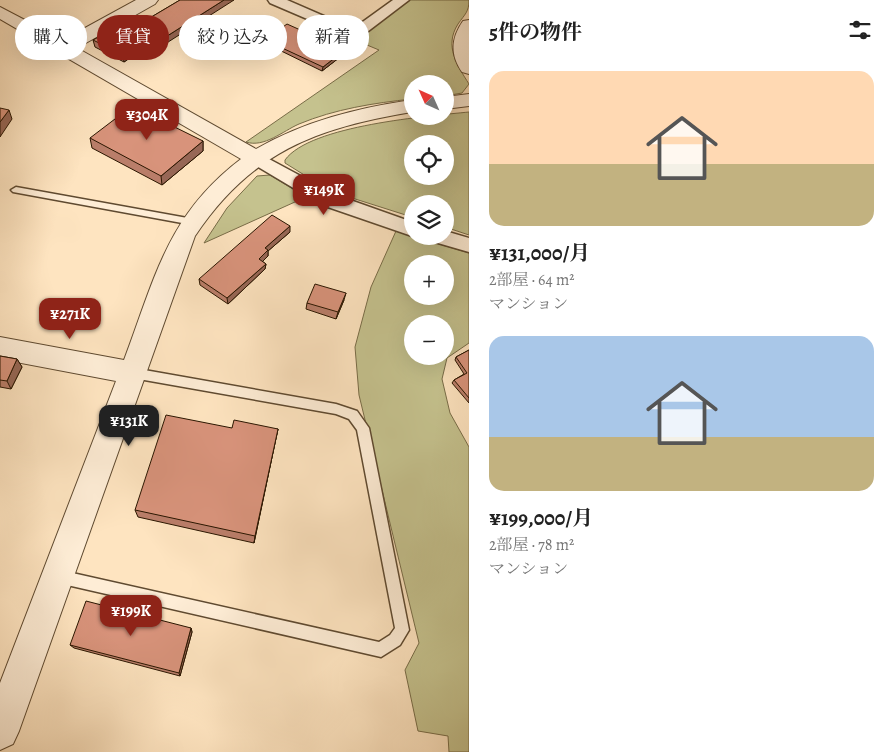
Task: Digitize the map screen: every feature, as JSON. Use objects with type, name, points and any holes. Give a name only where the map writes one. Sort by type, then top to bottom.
[{"type":"street","points":[[87,34],[148,0]]},
{"type":"street","points":[[275,0],[348,32],[362,29],[402,0]]},
{"type":"street","points":[[0,12],[15,21]]},
{"type":"street","points":[[469,25],[462,38],[461,48],[469,68]]},
{"type":"street","points":[[84,60],[329,200],[404,226]]},
{"type":"street","points":[[454,102],[469,100]]},
{"type":"street","points":[[0,731],[185,233],[218,188],[256,158],[291,137],[329,123],[373,112],[404,107]]},
{"type":"street","points":[[454,241],[469,245]]},
{"type":"street","points":[[0,348],[133,373]]},
{"type":"lane","points":[[16,190],[193,222]]},
{"type":"lane","points":[[57,577],[381,650],[395,640],[402,630],[363,428],[353,415],[336,409],[133,373]]},
{"type":"shaded area","points":[[410,0],[469,0],[465,15],[454,32],[452,48],[460,70],[469,84],[462,93],[454,94],[454,75],[404,75],[404,100],[341,111],[299,124],[260,143],[246,142],[365,60],[369,60],[369,57],[379,50],[369,46],[369,30]]},
{"type":"shaded area","points":[[469,112],[469,235],[454,230],[454,195],[404,195],[404,214],[330,191],[285,163],[285,160],[298,148],[319,138],[344,130],[404,120],[404,125],[454,125],[454,114]]},
{"type":"shaded area","points":[[270,175],[306,197],[204,243],[227,208],[257,176]]},
{"type":"shaded area","points":[[396,231],[404,233],[404,245],[442,245],[469,253],[469,343],[454,353],[454,315],[404,315],[404,365],[445,365],[442,379],[450,413],[469,447],[469,752],[449,752],[448,736],[418,731],[405,670],[419,643],[359,395],[355,347],[371,287]]},
{"type":"building","points":[[180,0],[224,0],[200,15],[179,15],[179,28],[169,35],[169,15],[155,15]]},
{"type":"building","points":[[287,24],[297,28],[297,55],[287,50]]},
{"type":"building","points":[[308,60],[332,60],[323,67]]},
{"type":"building","points":[[132,106],[203,141],[161,176],[90,138]]},
{"type":"building","points":[[0,108],[9,110],[0,122]]},
{"type":"building","points":[[272,215],[290,226],[265,248],[268,250],[259,259],[266,264],[227,298],[199,279]]},
{"type":"building","points":[[315,284],[346,293],[338,312],[307,303]]},
{"type":"building","points":[[469,350],[469,398],[454,380],[467,373],[456,357]]},
{"type":"building","points":[[0,356],[17,359],[7,381],[0,380]]},
{"type":"building","points":[[166,415],[232,428],[234,420],[278,429],[255,536],[135,510]]},
{"type":"building","points":[[86,601],[191,628],[179,673],[70,645]]}]
